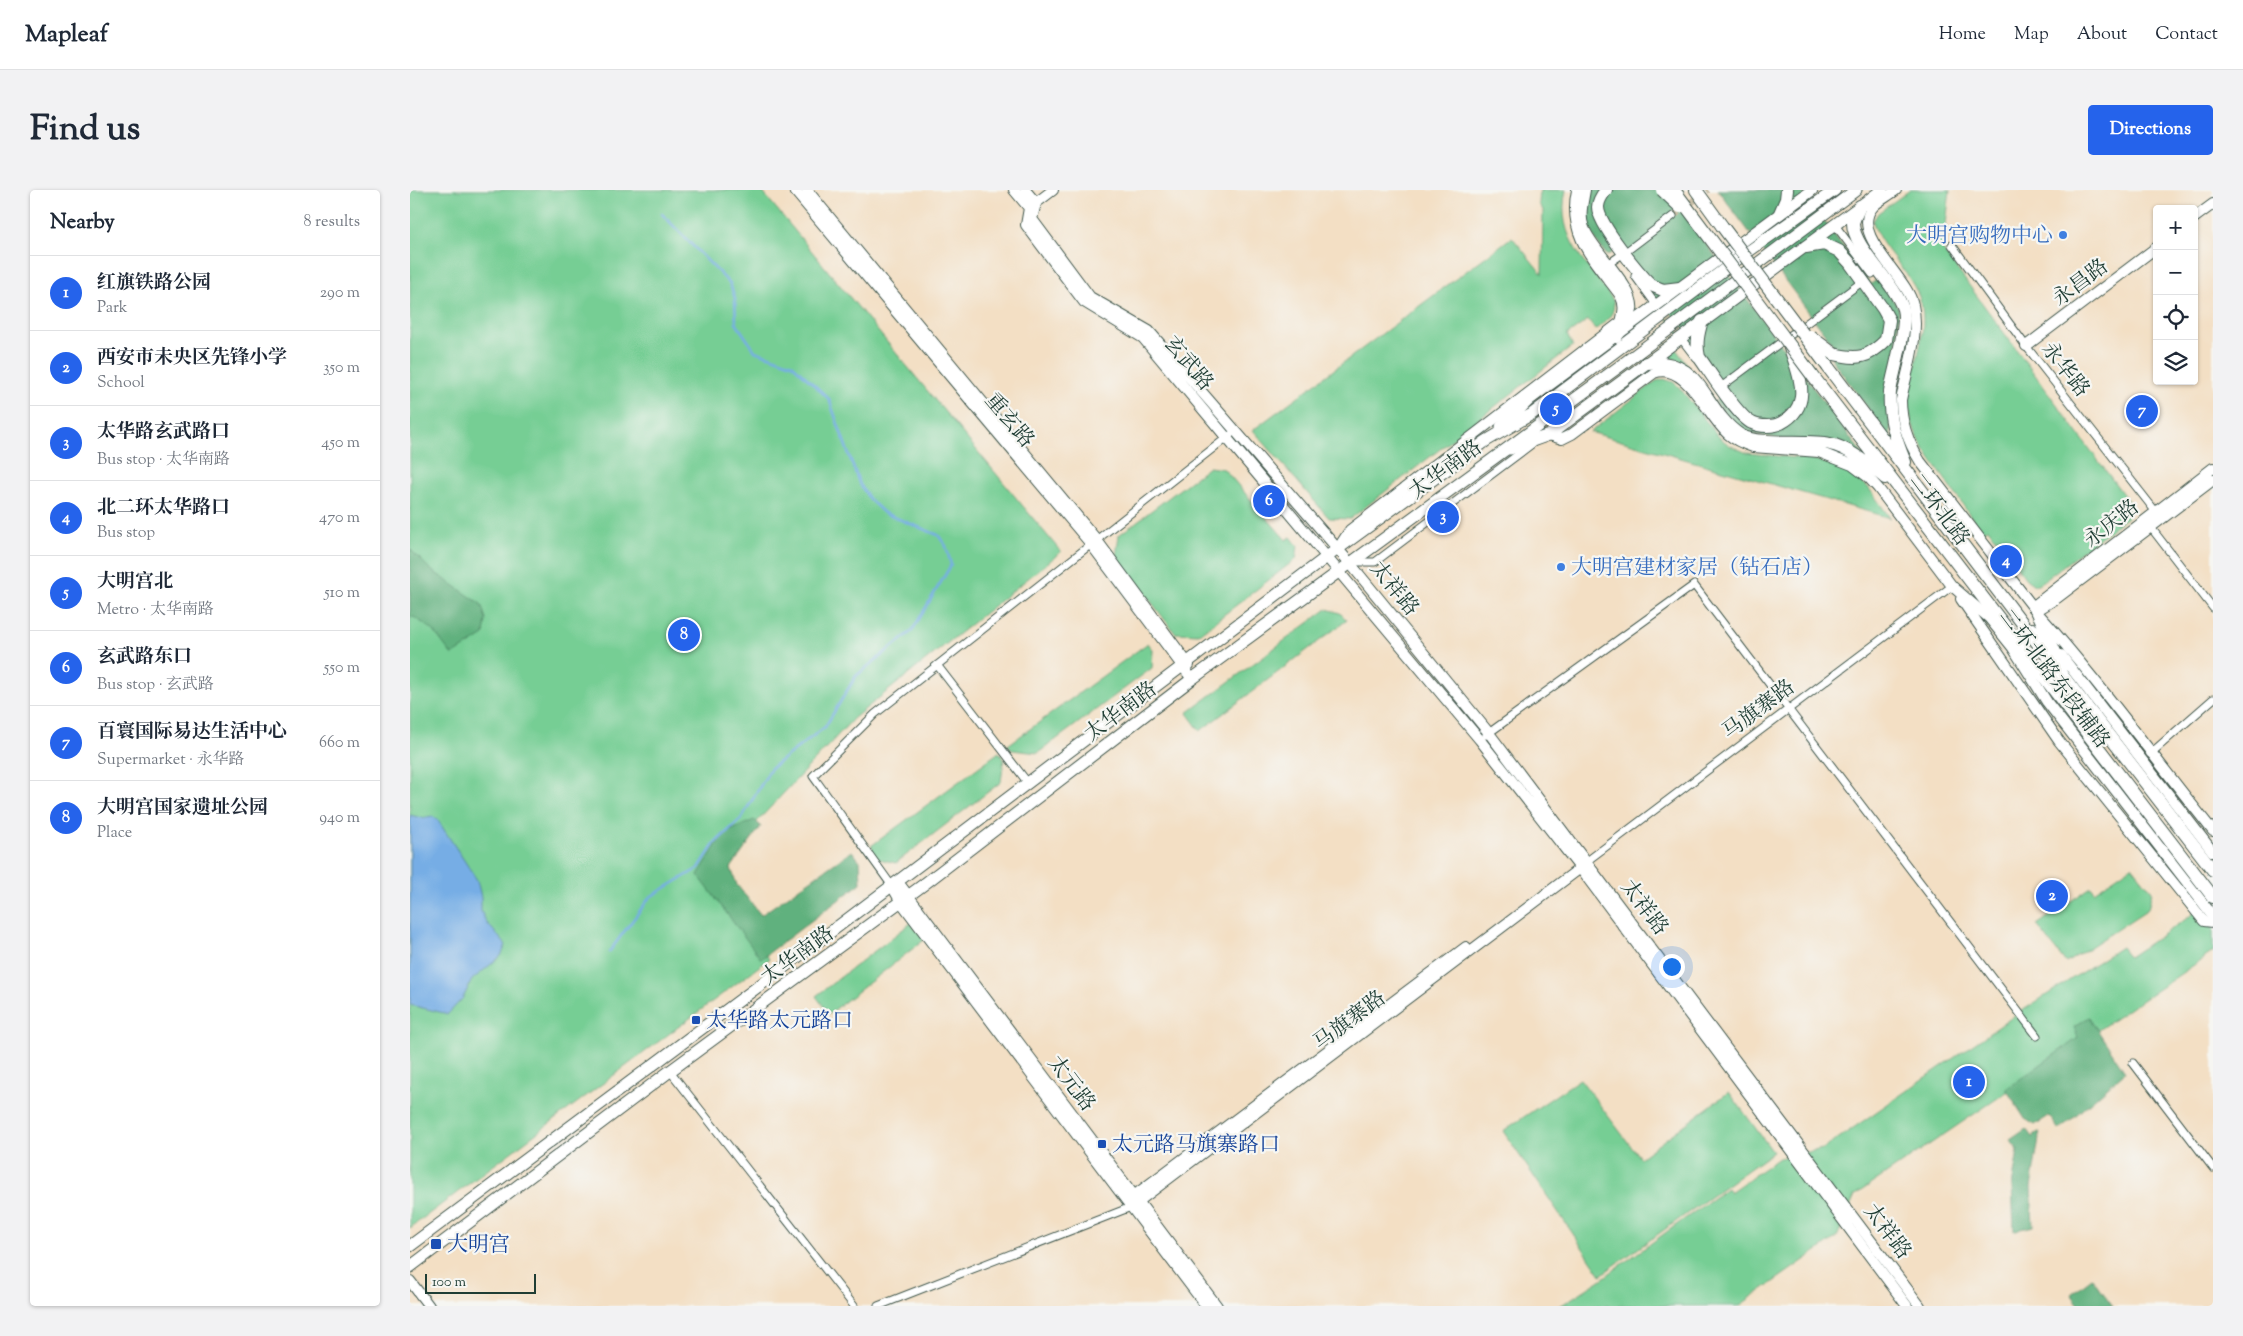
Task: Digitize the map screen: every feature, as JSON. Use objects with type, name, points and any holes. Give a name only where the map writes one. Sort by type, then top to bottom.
[{"type":"highway","points":[[1584,190],[1580,212],[1582,227],[1591,243],[1630,296],[1632,308],[1627,321],[1616,336]]},
{"type":"highway","points":[[1606,190],[1601,197],[1598,207],[1602,222],[1651,285],[1663,290],[1680,288]]},
{"type":"highway","points":[[1662,190],[1709,236]]},
{"type":"highway","name":"二环北路","points":[[1674,190],[1789,343],[1806,378],[1903,493],[2213,897]]},
{"type":"highway","name":"二环北路","points":[[1696,190],[1795,325],[2213,870]]},
{"type":"highway","points":[[1703,190],[1722,226]]},
{"type":"highway","points":[[1780,213],[1786,199],[1787,190]]},
{"type":"highway","points":[[1860,206],[1853,221],[1854,233],[1890,284],[1903,311],[1903,323],[1890,393],[1890,411],[1895,436],[1911,476]]},
{"type":"highway","points":[[1795,325],[1834,354],[1859,358],[1868,355],[1886,340],[1888,320],[1883,309],[1839,251],[1824,244],[1806,247]]},
{"type":"highway","points":[[1702,322],[1697,337],[1699,357],[1736,407],[1751,423],[1764,426],[1779,425],[1790,418],[1798,408],[1802,398],[1806,378]]},
{"type":"highway","points":[[1646,363],[1658,362],[1677,365],[1692,376],[1731,428],[1747,439],[1832,444],[1858,458],[1903,493]]},
{"type":"highway","points":[[1989,618],[2006,629],[2013,648]]},
{"type":"highway","points":[[2018,618],[2051,643],[2073,689]]},
{"type":"main road","points":[[1486,441],[1530,399],[1812,190]]},
{"type":"main road","name":"太华南路","points":[[410,1246],[895,884],[1332,553],[1486,441],[1532,414],[1742,256],[1834,190]]},
{"type":"main road","name":"太华南路","points":[[410,1267],[670,1071],[905,899],[1195,677],[1349,562],[1620,366],[1856,190]]},
{"type":"main road","points":[[1497,454],[1545,437],[1882,190]]},
{"type":"street","name":"重玄路","points":[[794,190],[1093,541]]},
{"type":"street","name":"重玄路","points":[[807,190],[1093,541],[1195,677]]},
{"type":"street","points":[[1014,190],[1032,206]]},
{"type":"street","points":[[1026,190],[1032,206]]},
{"type":"street","points":[[1032,206],[1053,190]]},
{"type":"street","points":[[1332,553],[1350,530],[1621,322],[1624,313],[1624,302],[1578,235],[1574,212],[1577,190]]},
{"type":"street","name":"二环北路东段辅路","points":[[1896,190],[1872,207],[1866,223],[1871,239],[1885,264],[1909,292],[1915,314],[1914,332],[1901,400],[1901,413],[1908,439],[1920,461],[2034,609],[2051,643],[2213,852]]},
{"type":"street","points":[[2198,215],[2213,204]]},
{"type":"street","name":"玄武路","points":[[1032,206],[1032,219],[1090,297],[1149,331],[1235,430],[1332,553],[1337,571]]},
{"type":"street","name":"玄武路","points":[[1032,206],[1026,225],[1084,302],[1143,338],[1227,437],[1332,553],[1349,562]]},
{"type":"street","points":[[1628,250],[1673,216]]},
{"type":"street","points":[[1838,229],[1871,275]]},
{"type":"street","name":"永华路","points":[[1952,245],[2026,346],[2156,512]]},
{"type":"street","name":"永昌路","points":[[2026,346],[2153,250]]},
{"type":"street","points":[[1611,262],[1620,255],[1654,302]]},
{"type":"street","points":[[1712,394],[1859,284]]},
{"type":"street","points":[[1683,341],[1721,387]]},
{"type":"street","name":"二环北路东段辅路","points":[[1545,437],[1562,439],[1572,434],[1654,373],[1662,370],[1678,374],[1703,401],[1719,425],[1729,435],[1743,444],[1753,447],[1819,452],[1852,465],[1878,488],[1952,586],[1989,618],[2013,648],[2047,702],[2213,916]]},
{"type":"street","points":[[895,884],[813,776],[875,714],[1235,430]]},
{"type":"street","points":[[1349,562],[1375,562],[1545,437]]},
{"type":"street","name":"永庆路","points":[[2148,524],[2156,512],[2213,468]]},
{"type":"street","name":"永庆路","points":[[2034,609],[2057,598],[2148,524],[2213,480]]},
{"type":"street","points":[[2148,524],[2213,608]]},
{"type":"street","name":"太祥路","points":[[1349,562],[1490,733],[1581,865],[1907,1306]]},
{"type":"street","name":"太祥路","points":[[1337,571],[1480,740],[1581,865],[1920,1306]]},
{"type":"street","points":[[1480,740],[1694,585],[2038,1036]]},
{"type":"street","points":[[1952,586],[2059,741],[2204,921],[2213,922]]},
{"type":"street","name":"马旗寨路","points":[[1132,1201],[1952,586]]},
{"type":"street","points":[[2034,609],[2080,660],[2150,754],[2213,831]]},
{"type":"street","points":[[2013,648],[2023,691]]},
{"type":"street","points":[[1995,650],[2033,680]]},
{"type":"street","points":[[937,665],[1028,783]]},
{"type":"street","points":[[2150,754],[2213,699]]},
{"type":"street","name":"太元路","points":[[895,884],[1132,1201],[1206,1306]]},
{"type":"street","points":[[2133,1063],[2213,1168]]},
{"type":"street","points":[[670,1071],[854,1306]]},
{"type":"street","points":[[878,1306],[1132,1201]]},
{"type":"street","name":"太元路","points":[[1132,1201],[1217,1306]]},
{"type":"street","points":[[410,1281],[429,1306]]},
{"type":"green space","points":[[410,190],[761,190],[1061,552],[854,718],[709,873],[769,959],[410,1228]]},
{"type":"green space","points":[[1540,190],[1566,190],[1565,223],[1569,237],[1584,262],[1613,300],[1612,314],[1595,330],[1588,320],[1567,335],[1573,346],[1350,519],[1329,518],[1253,430],[1512,237],[1542,274],[1543,210],[1539,204]]},
{"type":"green space","points":[[1589,190],[1666,190],[1864,456],[1755,434],[1738,428],[1715,401],[1723,394],[1616,250],[1607,256],[1595,239],[1587,218]]},
{"type":"green space","points":[[1718,190],[1801,190],[1871,284],[1879,278],[1899,309],[1890,438],[1832,360],[1833,345]]},
{"type":"green space","points":[[1910,190],[1950,190],[1943,250],[2131,505],[2127,517],[2038,585],[2034,585],[2026,579],[1988,528],[1982,532],[1925,450],[1910,416],[1910,389],[1922,335],[1923,314],[1921,303],[1911,281],[1881,241],[1873,221],[1878,213]]},
{"type":"green space","points":[[1676,349],[1692,371],[1680,361],[1667,357]]},
{"type":"green space","points":[[1664,379],[1673,382],[1679,387],[1719,437],[1729,445],[1747,453],[1816,460],[1846,470],[1868,487],[1890,518],[1590,432],[1656,381]]},
{"type":"green space","points":[[1209,467],[1224,469],[1286,540],[1291,537],[1298,546],[1296,559],[1199,634],[1175,633],[1116,556],[1119,535]]},
{"type":"green space","points":[[410,549],[431,570],[481,604],[486,619],[484,635],[452,655],[433,630],[414,617],[410,618]]},
{"type":"green space","points":[[1327,609],[1340,613],[1347,620],[1200,731],[1187,713]]},
{"type":"green space","points":[[1148,643],[1153,650],[1152,668],[1038,753],[1012,750],[1008,745]]},
{"type":"green space","points":[[999,752],[1004,759],[1001,782],[896,863],[875,858],[869,851],[873,848],[871,846]]},
{"type":"green space","points":[[754,820],[761,826],[731,868],[737,885],[761,915],[852,851],[860,861],[861,883],[761,959],[698,875],[723,834]]},
{"type":"green space","points":[[2132,866],[2152,891],[2148,909],[2066,963],[2037,925],[2091,887],[2094,892]]},
{"type":"green space","points":[[2213,892],[2213,952],[1855,1195],[1837,1237],[1739,1306],[1560,1306],[1599,1281],[1727,1188],[1730,1192],[1779,1158],[1823,1149],[2014,1016],[2121,947],[2129,957],[2189,917]]},
{"type":"green space","points":[[911,923],[924,940],[829,1014],[816,996]]},
{"type":"green space","points":[[2089,1017],[2125,1072],[2059,1130],[2049,1116],[2035,1125],[2025,1119],[2006,1089],[2078,1038],[2074,1027]]},
{"type":"green space","points":[[1580,1079],[1640,1158],[1729,1092],[1773,1152],[1601,1275],[1503,1131]]},
{"type":"green space","points":[[2026,1129],[2032,1137],[2040,1132],[2031,1187],[2033,1226],[2014,1231],[2012,1186],[2018,1150],[2010,1140]]},
{"type":"green space","points":[[2092,1278],[2113,1306],[2080,1306],[2071,1294]]},
{"type":"water","points":[[410,815],[422,818],[432,816],[437,819],[477,880],[481,897],[481,911],[487,923],[506,945],[501,956],[472,980],[463,998],[448,1014],[410,1005]]},
{"type":"waterway","points":[[609,952],[650,897],[699,868],[715,843],[741,819],[771,768],[825,727],[856,676],[912,631],[951,565],[946,546],[938,535],[884,513],[870,500],[859,483],[829,399],[792,364],[755,351],[736,323],[735,298],[730,284],[662,214]]},
{"type":"tunnel","points":[[1673,216],[1708,190]]},
{"type":"tunnel","points":[[1655,302],[1683,340]]},
{"type":"place","name":"大明宫购物中心","points":[[2063,235]]},
{"type":"place","name":"大明宫北","points":[[1556,409]]},
{"type":"place","name":"百寰国际易达生活中心","points":[[2142,411]]},
{"type":"place","name":"玄武路东口","points":[[1269,501]]},
{"type":"place","name":"太华路玄武路口","points":[[1443,517]]},
{"type":"place","name":"北二环太华路口","points":[[2006,561]]},
{"type":"place","name":"大明宫建材家居（钻石店）","points":[[1561,567]]},
{"type":"place","name":"大明宫国家遗址公园","points":[[684,635]]},
{"type":"place","name":"西安市未央区先锋小学","points":[[2052,896]]},
{"type":"place","name":"太华路太元路口","points":[[696,1020]]},
{"type":"place","name":"红旗铁路公园","points":[[1969,1082]]},
{"type":"place","name":"太元路马旗寨路口","points":[[1102,1144]]},
{"type":"place","name":"大明宫","points":[[436,1244]]}]
